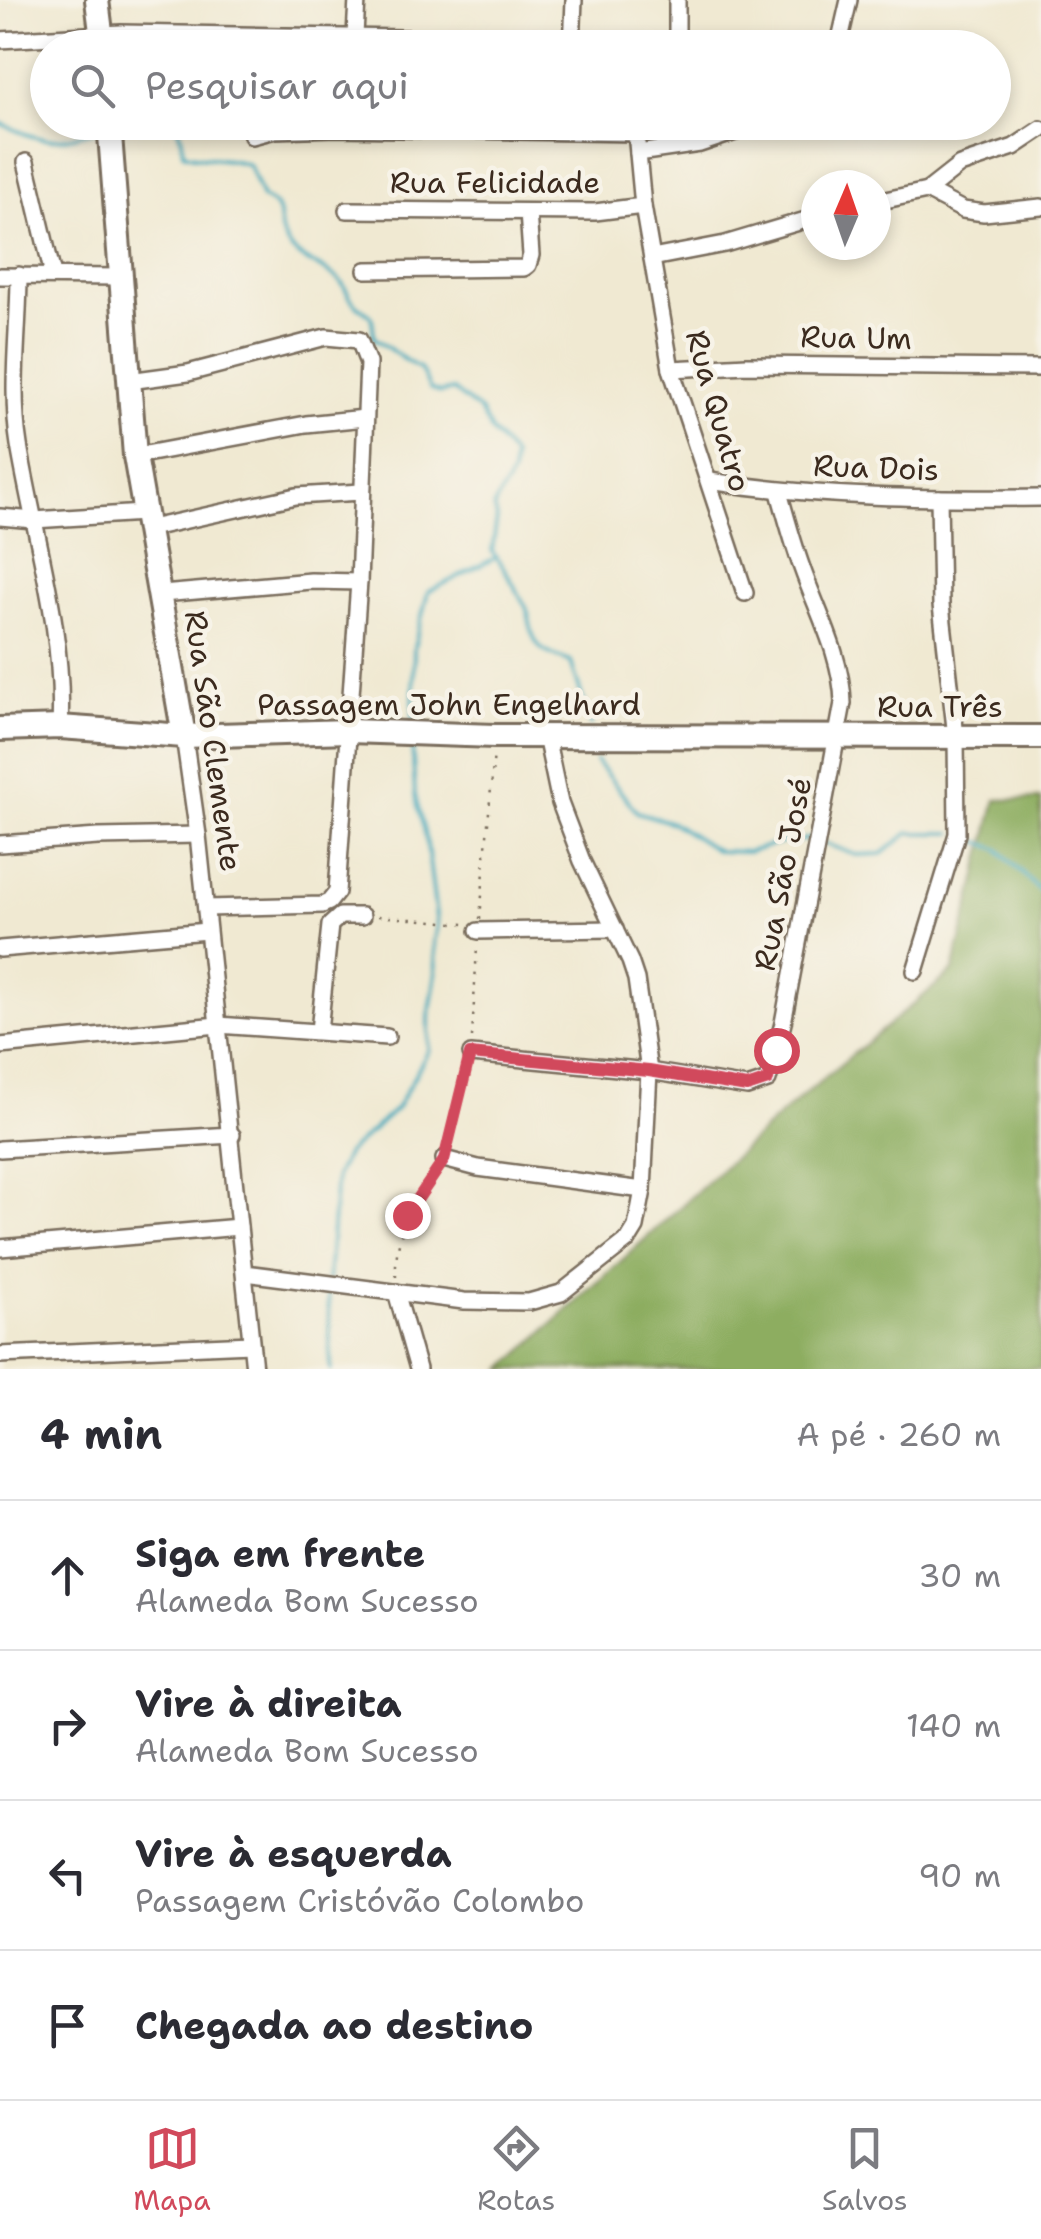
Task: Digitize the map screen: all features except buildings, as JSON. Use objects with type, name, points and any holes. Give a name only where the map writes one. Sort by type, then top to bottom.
[{"type":"main road","points":[[97,0],[101,30]]},
{"type":"main road","name":"Rua São Clemente","points":[[111,140],[136,456],[184,736]]},
{"type":"main road","name":"Passagem John Engelhard","points":[[0,729],[60,728],[184,736],[348,731],[495,736],[839,736]]},
{"type":"main road","name":"Rua Três","points":[[839,736],[1041,737]]},
{"type":"street","points":[[355,30],[357,0]]},
{"type":"street","points":[[573,30],[574,0]]},
{"type":"street","points":[[677,0],[677,30]]},
{"type":"street","points":[[842,30],[849,0]]},
{"type":"street","points":[[0,40],[30,40]]},
{"type":"street","points":[[891,199],[927,191],[960,165],[1014,147],[1041,129]]},
{"type":"street","name":"Rua Quatro","points":[[637,140],[643,206],[671,370],[744,593]]},
{"type":"street","points":[[638,153],[712,140]]},
{"type":"street","points":[[26,162],[53,275]]},
{"type":"street","points":[[927,191],[963,210],[984,213],[1041,207]]},
{"type":"street","name":"Rua Felicidade","points":[[346,210],[595,212],[643,206]]},
{"type":"street","points":[[366,270],[524,268],[531,255],[528,212]]},
{"type":"street","points":[[652,258],[725,244],[801,221]]},
{"type":"street","points":[[19,275],[17,426],[55,615],[62,693],[60,728]]},
{"type":"street","points":[[0,276],[122,278]]},
{"type":"street","points":[[129,381],[188,373],[326,337],[359,340],[366,352],[359,582],[337,892],[330,902],[306,906],[206,908]]},
{"type":"street","name":"Rua Um","points":[[671,370],[747,364],[1041,368]]},
{"type":"street","points":[[136,456],[306,424],[365,418]]},
{"type":"street","name":"Rua Dois","points":[[710,481],[779,492],[1041,498]]},
{"type":"street","points":[[0,517],[145,521],[296,496],[361,492]]},
{"type":"street","name":"Rua São José","points":[[649,1071],[747,1087],[760,1085],[772,1072],[839,736],[843,687],[779,492]]},
{"type":"street","points":[[914,971],[957,834],[956,737],[941,605],[938,498]]},
{"type":"street","points":[[162,594],[311,581],[359,582]]},
{"type":"street","name":"Rua São Clemente","points":[[184,736],[232,1135],[254,1369]]},
{"type":"street","points":[[244,1273],[464,1301],[529,1302],[561,1294],[628,1240],[636,1227],[649,1071],[636,980],[560,803],[546,736]]},
{"type":"street","points":[[0,844],[98,837],[198,836]]},
{"type":"street","points":[[318,1031],[330,925],[335,917],[362,916]]},
{"type":"street","points":[[479,929],[615,929]]},
{"type":"street","points":[[0,948],[207,931]]},
{"type":"street","points":[[0,1046],[218,1025],[387,1037]]},
{"type":"street","points":[[470,1054],[649,1071]]},
{"type":"street","points":[[0,1149],[232,1135]]},
{"type":"street","points":[[444,1160],[642,1190]]},
{"type":"street","points":[[0,1248],[239,1227]]},
{"type":"street","points":[[396,1292],[418,1369]]},
{"type":"street","points":[[0,1355],[252,1344]]},
{"type":"path","points":[[396,1292],[398,1236],[407,1215],[444,1160],[470,1054],[495,736]]},
{"type":"path","points":[[362,916],[434,919],[479,929]]},
{"type":"green space","points":[[1041,799],[1041,1369],[503,1369],[786,1110],[953,971],[996,800]]},
{"type":"waterway","points":[[0,123],[30,136]]},
{"type":"waterway","points":[[182,140],[183,153],[249,165],[262,198],[278,210],[283,236],[294,252],[341,282],[357,306],[370,316],[374,338],[420,368],[430,389],[440,393],[453,390],[481,412],[491,431],[513,456],[512,474],[494,506],[497,518],[492,551],[525,605],[538,644],[548,653],[571,662],[591,725]]},
{"type":"waterway","points":[[413,723],[414,647],[428,592],[497,557]]},
{"type":"waterway","points":[[328,1279],[336,1176],[347,1153],[396,1109],[429,1050],[437,925],[427,844],[415,795],[412,742]]},
{"type":"waterway","points":[[596,761],[637,812],[673,823],[717,851],[748,852],[786,841],[813,839]]},
{"type":"waterway","points":[[821,842],[856,855],[882,854],[909,833],[952,833]]},
{"type":"waterway","points":[[961,835],[998,849],[1041,892]]},
{"type":"waterway","points":[[328,1289],[331,1369]]},
{"type":"route","points":[[407,1215],[444,1160],[470,1054],[649,1071],[747,1087],[768,1080],[776,1050]]}]
